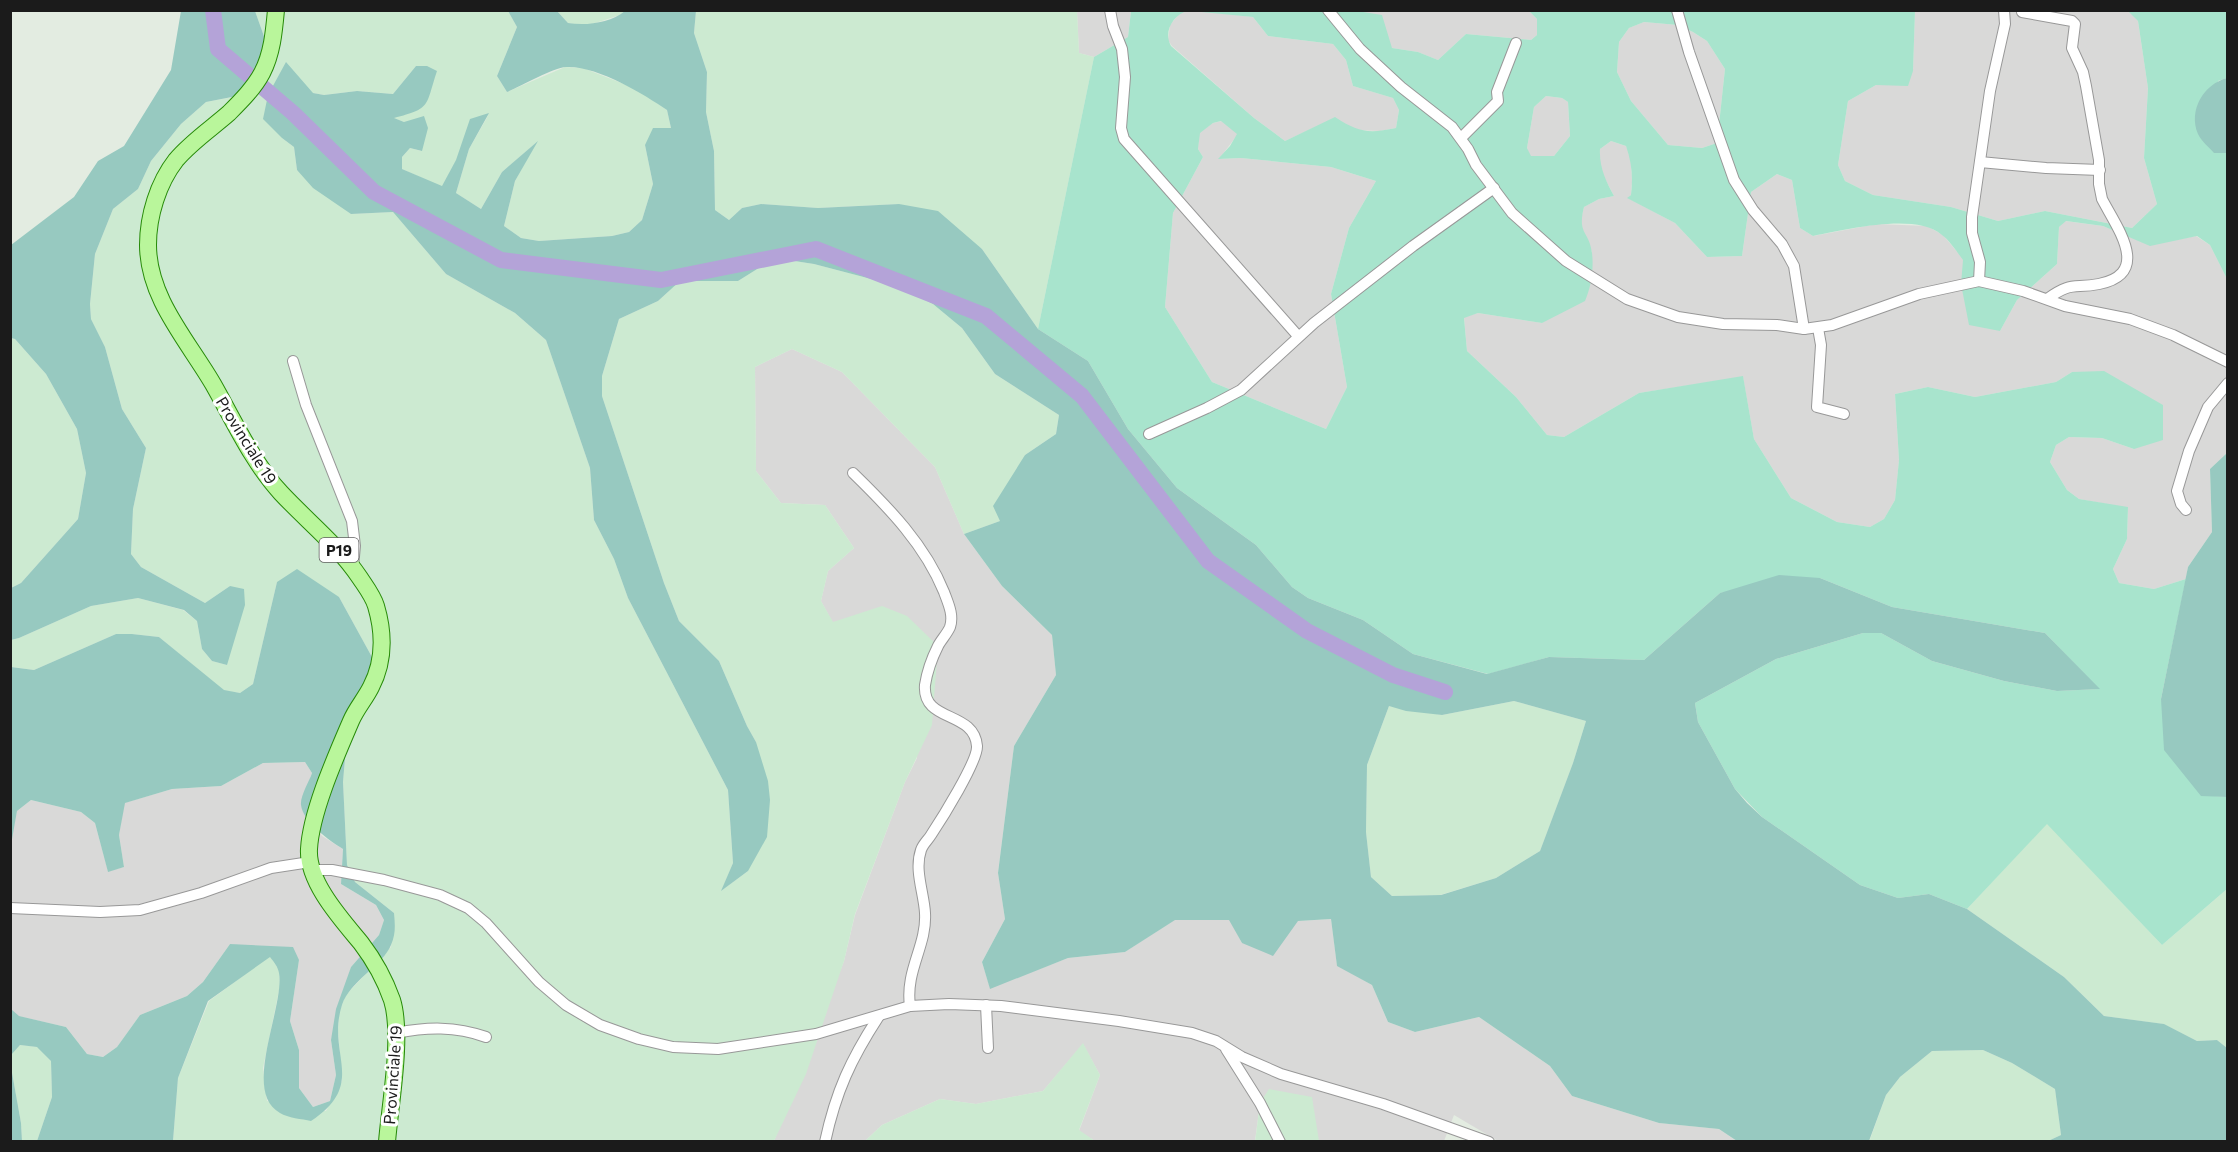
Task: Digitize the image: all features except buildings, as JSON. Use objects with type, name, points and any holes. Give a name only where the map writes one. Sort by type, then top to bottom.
[{"type":"main road","name":"Provinciale 19","points":[[276,10],[272,45],[260,76],[241,100],[177,159],[167,173],[153,208],[148,244],[150,263],[169,314],[202,365],[265,474],[279,492],[345,556],[372,596],[376,606],[382,643],[374,680],[353,717],[319,805],[309,852],[311,866],[333,909],[362,944],[383,980],[393,1003],[396,1033],[387,1142]]},
{"type":"street","points":[[1110,10],[1113,26],[1122,49],[1125,77],[1121,128],[1124,139],[1298,336]]},
{"type":"street","points":[[1328,10],[1368,56],[1401,87],[1452,127],[1476,165],[1512,213],[1566,261],[1627,299],[1678,317],[1723,324],[1777,325],[1804,329],[1818,328],[1919,294],[1979,281],[2004,286],[2065,306],[2130,319],[2174,335],[2228,362]]},
{"type":"street","points":[[1677,10],[1689,52],[1734,180],[1753,210],[1782,244],[1794,266],[1804,329]]},
{"type":"street","points":[[1979,281],[1980,262],[1972,233],[1972,217],[1990,91],[2005,24],[2004,10]]},
{"type":"street","points":[[2022,12],[2072,21],[2074,24],[2072,48],[2086,86],[2100,170],[2099,190],[2128,254],[2127,266],[2117,277],[2109,281],[2063,288],[2047,299]]},
{"type":"street","points":[[1461,138],[1498,101],[1497,92],[1516,43]]},
{"type":"street","points":[[1980,162],[2100,170]]},
{"type":"street","points":[[1149,434],[1241,390],[1298,336],[1413,246],[1494,188]]},
{"type":"street","points":[[1818,328],[1821,345],[1816,407],[1844,414]]},
{"type":"street","points":[[293,361],[306,405],[352,521],[355,532],[352,567]]},
{"type":"street","points":[[2186,510],[2178,498],[2177,491],[2184,468],[2208,408],[2228,383]]},
{"type":"street","points":[[853,473],[881,500],[920,546],[936,574],[951,614],[950,627],[929,665],[925,699],[931,706],[965,724],[973,734],[977,747],[972,762],[954,796],[921,848],[919,863],[926,914],[911,971],[909,1006]]},
{"type":"street","points":[[10,908],[100,912],[140,910],[201,893],[271,868],[311,866],[384,880],[440,896],[468,908],[486,923],[539,981],[566,1005],[600,1025],[639,1039],[673,1047],[718,1049],[816,1034],[909,1006],[986,1005],[1172,1029],[1216,1041],[1281,1074],[1383,1104],[1489,1142]]},
{"type":"street","points":[[986,1005],[988,1048]]},
{"type":"street","points":[[825,1142],[843,1078],[879,1016]]},
{"type":"street","points":[[396,1033],[449,1028],[486,1037]]},
{"type":"street","points":[[1224,1046],[1260,1103],[1280,1142]]},
{"type":"shaded area","points":[[1191,10],[1253,17],[1268,36],[1333,44],[1346,60],[1353,86],[1393,98],[1399,110],[1396,128],[1380,131],[1355,130],[1335,118],[1285,141],[1254,118],[1172,46],[1168,40],[1170,25],[1180,13]]},
{"type":"shaded area","points":[[2128,10],[2138,21],[2148,88],[2144,158],[2157,204],[2132,228],[2045,211],[1998,221],[1951,207],[1873,195],[1845,181],[1838,165],[1848,101],[1876,85],[1913,71],[1915,11]]},
{"type":"shaded area","points":[[181,11],[255,11],[266,42],[258,72],[237,96],[206,102],[181,124],[151,161],[138,189],[113,209],[95,254],[90,304],[91,319],[105,347],[122,409],[146,448],[133,509],[131,554],[141,567],[205,603],[230,586],[244,589],[245,605],[227,665],[212,661],[202,649],[197,621],[184,610],[138,598],[91,606],[11,640],[11,588],[21,583],[78,519],[86,473],[77,429],[46,374],[15,339],[11,338],[11,245],[74,197],[98,161],[124,146],[171,70]]},
{"type":"shaded area","points":[[508,11],[557,11],[568,23],[582,24],[605,21],[625,11],[696,11],[694,33],[707,72],[706,112],[714,151],[715,210],[729,220],[742,208],[761,204],[818,208],[899,204],[938,211],[982,249],[1038,329],[1088,361],[1128,429],[1177,488],[1256,545],[1292,587],[1308,598],[1363,620],[1413,654],[1487,674],[1549,657],[1644,660],[1720,593],[1779,575],[1820,578],[1892,607],[2045,633],[2100,689],[2057,691],[2004,681],[1932,661],[1881,633],[1863,633],[1776,659],[1695,703],[1698,722],[1735,789],[1747,803],[1762,817],[1860,885],[1898,898],[1929,894],[1967,909],[2064,977],[2104,1016],[2164,1024],[2197,1041],[2217,1040],[2227,1048],[2227,1141],[2048,1141],[2061,1135],[2055,1089],[2012,1063],[1983,1050],[1932,1051],[1900,1077],[1886,1095],[1869,1141],[1737,1141],[1719,1129],[1659,1123],[1572,1096],[1550,1066],[1479,1017],[1415,1032],[1388,1022],[1372,985],[1337,966],[1331,919],[1298,921],[1273,956],[1242,943],[1229,920],[1175,920],[1125,952],[1068,958],[990,989],[982,962],[1005,919],[998,873],[1014,746],[1056,675],[1052,635],[1002,586],[964,534],[1000,521],[993,506],[1025,455],[1056,434],[1059,415],[995,374],[962,328],[933,304],[898,286],[814,264],[775,258],[738,281],[680,281],[658,301],[619,319],[602,376],[602,396],[664,583],[679,621],[719,661],[756,742],[768,781],[770,800],[767,837],[748,871],[721,891],[733,863],[728,790],[628,598],[614,559],[594,520],[590,468],[546,340],[515,313],[446,274],[393,212],[351,214],[313,188],[297,170],[294,147],[263,119],[268,95],[286,62],[313,93],[324,95],[357,91],[393,94],[416,66],[427,66],[437,71],[425,104],[415,112],[394,118],[404,122],[424,116],[428,128],[422,151],[410,148],[402,157],[402,169],[442,186],[456,160],[470,119],[489,113],[469,149],[456,193],[481,209],[502,172],[538,141],[515,181],[504,226],[521,238],[539,241],[612,236],[629,232],[642,220],[653,184],[645,145],[653,128],[671,128],[667,110],[619,82],[578,68],[566,67],[553,70],[507,92],[497,76],[517,27]],"holes":[[[1514,701],[1586,721],[1540,851],[1496,878],[1441,895],[1392,896],[1371,877],[1366,832],[1367,765],[1389,706],[1406,711],[1442,715]]]},
{"type":"shaded area","points":[[1077,11],[1131,11],[1128,37],[1094,57],[1079,53]]},
{"type":"shaded area","points":[[1357,11],[1529,11],[1537,19],[1537,35],[1531,40],[1466,34],[1438,60],[1418,52],[1392,48]]},
{"type":"shaded area","points":[[1644,22],[1678,25],[1693,32],[1707,41],[1725,69],[1717,143],[1702,148],[1668,145],[1631,101],[1617,72],[1619,42],[1629,28]]},
{"type":"shaded area","points":[[2227,78],[2227,153],[2214,153],[2198,134],[2195,116],[2200,99],[2205,92],[2211,86]]},
{"type":"shaded area","points":[[1546,96],[1562,98],[1568,102],[1570,136],[1554,156],[1530,156],[1527,148],[1534,107]]},
{"type":"shaded area","points":[[1222,121],[1238,134],[1219,159],[1241,158],[1331,167],[1376,181],[1349,228],[1331,294],[1347,387],[1326,429],[1212,382],[1165,307],[1173,213],[1203,157],[1198,149],[1199,133],[1213,123]]},
{"type":"shaded area","points":[[1611,141],[1626,146],[1631,158],[1632,182],[1631,195],[1628,198],[1675,223],[1707,257],[1742,256],[1751,192],[1777,174],[1792,180],[1800,228],[1813,236],[1877,224],[1927,226],[1943,235],[1964,260],[1961,284],[2000,331],[2017,300],[2057,264],[2059,227],[2065,221],[2103,226],[2150,245],[2196,236],[2210,245],[2227,279],[2227,453],[2210,469],[2212,532],[2188,567],[2186,579],[2154,589],[2119,583],[2113,569],[2127,539],[2128,508],[2079,499],[2067,490],[2050,462],[2056,445],[2069,437],[2102,438],[2134,449],[2072,372],[2056,382],[1975,397],[1928,387],[1895,394],[1899,460],[1895,500],[1884,519],[1870,527],[1837,522],[1791,498],[1754,439],[1743,377],[1639,393],[1564,437],[1547,435],[1516,397],[1467,351],[1464,317],[1478,313],[1542,323],[1592,252],[1580,223],[1584,207],[1599,199],[1614,196],[1604,177],[1599,160],[1600,149]]},
{"type":"shaded area","points":[[792,349],[842,372],[935,467],[964,534],[1002,586],[1052,635],[1056,675],[1014,746],[998,873],[1005,919],[982,962],[990,988],[1068,958],[1125,952],[1175,919],[1230,920],[1242,943],[1298,921],[1331,919],[1337,965],[1372,985],[1388,1022],[1415,1032],[1479,1017],[1550,1066],[1572,1096],[1659,1123],[1719,1129],[1737,1141],[1498,1141],[1454,1115],[1444,1141],[1319,1141],[1260,1103],[1255,1141],[1095,1141],[1079,1131],[1100,1075],[1083,1044],[1043,1091],[976,1104],[940,1099],[882,1125],[865,1141],[774,1141],[844,961],[855,915],[905,782],[917,758],[883,607],[833,623],[821,601],[828,571],[854,548],[825,505],[781,503],[756,471],[755,367]]},
{"type":"shaded area","points":[[2227,453],[2227,797],[2201,796],[2164,750],[2161,699],[2188,567],[2212,532],[2210,469]]},
{"type":"shaded area","points":[[297,569],[339,597],[378,668],[347,735],[343,782],[347,865],[355,882],[394,913],[395,925],[393,941],[387,952],[352,988],[342,1005],[338,1023],[338,1039],[342,1081],[338,1094],[328,1107],[311,1121],[283,1115],[269,1102],[264,1087],[264,1068],[279,988],[278,971],[270,957],[208,1001],[178,1078],[173,1141],[37,1141],[52,1097],[51,1061],[37,1047],[20,1045],[11,1055],[11,1009],[19,1016],[66,1027],[87,1054],[103,1057],[117,1047],[140,1015],[187,996],[203,982],[230,944],[293,947],[299,960],[290,1021],[299,1050],[299,1088],[313,1107],[330,1101],[336,1075],[331,1040],[336,1009],[351,967],[379,935],[384,920],[376,905],[341,884],[343,849],[318,830],[303,811],[302,797],[312,773],[305,762],[263,763],[221,786],[172,789],[125,803],[119,835],[124,867],[108,872],[95,823],[81,812],[31,800],[17,811],[11,845],[11,667],[34,670],[116,634],[159,637],[224,690],[240,693],[253,684],[277,582]]},
{"type":"shaded area","points":[[305,762],[312,773],[301,803],[322,836],[343,849],[341,884],[376,905],[384,920],[379,935],[351,967],[331,1040],[336,1075],[330,1101],[313,1107],[299,1088],[299,1050],[290,1021],[299,960],[230,944],[203,982],[187,996],[140,1015],[117,1047],[103,1057],[87,1054],[66,1027],[18,1016],[11,1009],[10,845],[17,811],[31,800],[81,812],[95,823],[108,871],[124,867],[119,835],[124,803],[172,789],[221,786],[263,763]]},
{"type":"shaded area","points":[[11,1067],[21,1123],[22,1141],[11,1141]]},
{"type":"green space","points":[[255,11],[508,11],[517,27],[497,76],[507,92],[565,67],[583,68],[637,89],[667,110],[671,128],[645,145],[653,184],[642,220],[629,232],[612,236],[539,241],[521,238],[504,226],[515,181],[536,143],[502,172],[481,209],[456,193],[469,149],[489,114],[456,161],[442,187],[402,169],[402,157],[410,148],[421,151],[404,122],[393,118],[416,66],[393,94],[357,91],[324,95],[313,93],[282,138],[294,147],[297,170],[351,214],[393,212],[446,274],[515,313],[546,340],[590,468],[594,520],[614,559],[628,598],[728,790],[733,863],[722,890],[748,871],[756,742],[719,661],[679,621],[664,583],[602,396],[602,376],[619,319],[658,301],[680,281],[738,281],[775,258],[814,264],[898,286],[933,304],[962,328],[995,374],[1059,415],[1056,434],[1025,455],[1000,521],[964,534],[935,467],[842,372],[792,349],[755,367],[756,471],[781,503],[825,505],[854,548],[828,571],[821,601],[833,622],[882,606],[907,616],[938,646],[932,725],[905,782],[855,914],[844,961],[806,1074],[774,1141],[173,1141],[178,1078],[209,1001],[270,956],[279,970],[280,986],[263,1068],[267,1101],[326,1111],[342,1081],[338,1031],[339,1014],[345,996],[391,947],[394,913],[355,882],[347,865],[343,782],[347,735],[378,668],[339,597],[277,582],[253,684],[240,693],[224,691],[159,637],[116,634],[34,670],[11,667],[11,640],[91,606],[138,598],[183,610],[197,621],[202,649],[212,661],[227,665],[230,586],[205,603],[141,567],[131,554],[133,509],[146,448],[122,409],[105,347],[91,319],[90,304],[95,254],[113,209],[138,189],[151,161],[181,124],[206,102],[238,96],[266,42]]},
{"type":"green space","points":[[557,11],[625,11],[620,15],[586,26],[568,23]]},
{"type":"green space","points":[[696,11],[1077,11],[1079,53],[1094,57],[1038,329],[982,249],[899,204],[818,208],[761,204],[742,208],[729,220],[715,210],[714,151],[706,112],[707,72],[694,33]]},
{"type":"green space","points":[[1131,11],[1187,11],[1177,16],[1171,25],[1168,35],[1171,46],[1254,118],[1285,141],[1335,117],[1357,129],[1378,131],[1396,128],[1399,110],[1393,98],[1353,86],[1346,60],[1333,44],[1268,36],[1253,17],[1191,11],[1357,11],[1382,15],[1392,48],[1418,52],[1438,60],[1466,34],[1531,40],[1537,35],[1537,19],[1529,11],[1915,11],[1913,71],[1908,86],[1876,85],[1848,101],[1838,165],[1845,181],[1873,195],[1951,207],[1998,221],[2045,211],[2132,228],[2157,204],[2144,158],[2148,88],[2138,21],[2128,11],[2227,11],[2227,78],[2218,81],[2214,153],[2227,153],[2227,279],[2210,245],[2197,236],[2150,246],[2103,226],[2066,221],[2059,227],[2057,264],[2017,300],[2000,331],[1969,325],[1961,284],[1963,260],[1945,237],[1930,228],[1915,225],[1880,225],[1813,236],[1800,228],[1792,180],[1777,174],[1751,192],[1742,256],[1707,257],[1675,223],[1627,198],[1631,195],[1632,183],[1628,152],[1626,146],[1611,141],[1600,149],[1600,156],[1604,174],[1614,196],[1599,199],[1584,207],[1582,216],[1583,228],[1591,246],[1593,259],[1592,278],[1585,301],[1542,323],[1478,313],[1464,318],[1467,351],[1516,397],[1547,435],[1564,437],[1639,393],[1743,376],[1754,439],[1791,498],[1837,522],[1870,527],[1884,519],[1895,500],[1899,460],[1895,394],[1928,387],[1975,397],[2056,382],[2072,372],[2104,371],[2163,405],[2163,440],[2134,449],[2102,438],[2069,437],[2056,445],[2050,462],[2067,490],[2079,499],[2128,507],[2127,539],[2113,569],[2119,583],[2154,589],[2186,579],[2161,699],[2201,795],[2227,797],[2227,889],[2162,945],[2047,824],[1967,909],[1929,894],[1898,898],[1860,885],[1762,817],[1735,789],[1698,722],[1695,703],[1776,659],[1863,633],[1881,633],[1932,661],[2004,681],[2057,691],[2099,689],[2045,633],[1892,607],[1820,578],[1720,593],[1644,660],[1549,657],[1488,674],[1413,654],[1363,620],[1308,598],[1292,587],[1256,545],[1177,488],[1128,429],[1088,361],[1038,329],[1094,57],[1128,37]],"holes":[[[1644,22],[1678,25],[1693,32],[1707,41],[1725,69],[1717,143],[1702,148],[1668,145],[1631,101],[1617,72],[1619,42],[1629,28]],[[1546,96],[1562,98],[1568,102],[1570,136],[1554,156],[1531,156],[1527,148],[1534,107]],[[1221,121],[1237,134],[1218,159],[1241,158],[1331,167],[1376,181],[1349,228],[1331,294],[1347,387],[1326,429],[1212,382],[1165,307],[1173,213],[1203,157],[1198,149],[1200,133],[1213,123]]]},
{"type":"green space","points":[[11,338],[15,339],[46,374],[77,429],[86,473],[78,519],[21,583],[11,588]]},
{"type":"green space","points":[[1514,701],[1586,721],[1540,851],[1496,878],[1440,895],[1392,896],[1371,877],[1366,832],[1367,765],[1389,706],[1442,715]]},
{"type":"green space","points":[[2047,823],[2162,945],[2227,889],[2227,1048],[2217,1040],[2197,1041],[2163,1024],[2104,1016],[2064,977],[1967,909]]},
{"type":"green space","points":[[1083,1043],[1100,1075],[1079,1130],[1095,1141],[865,1141],[882,1125],[940,1099],[976,1104],[1043,1091]]},
{"type":"green space","points":[[20,1045],[38,1047],[51,1061],[52,1097],[37,1141],[22,1141],[10,1055]]},
{"type":"green space","points":[[1983,1050],[2012,1063],[2055,1089],[2061,1135],[2048,1141],[1869,1142],[1886,1095],[1900,1077],[1932,1051]]},
{"type":"green space","points":[[1269,1089],[1312,1097],[1319,1141],[1255,1142],[1260,1103]]},
{"type":"waterway","points":[[213,10],[218,49],[293,113],[374,192],[501,260],[661,280],[816,249],[986,316],[1082,396],[1208,561],[1307,631],[1393,675],[1445,692]]}]
